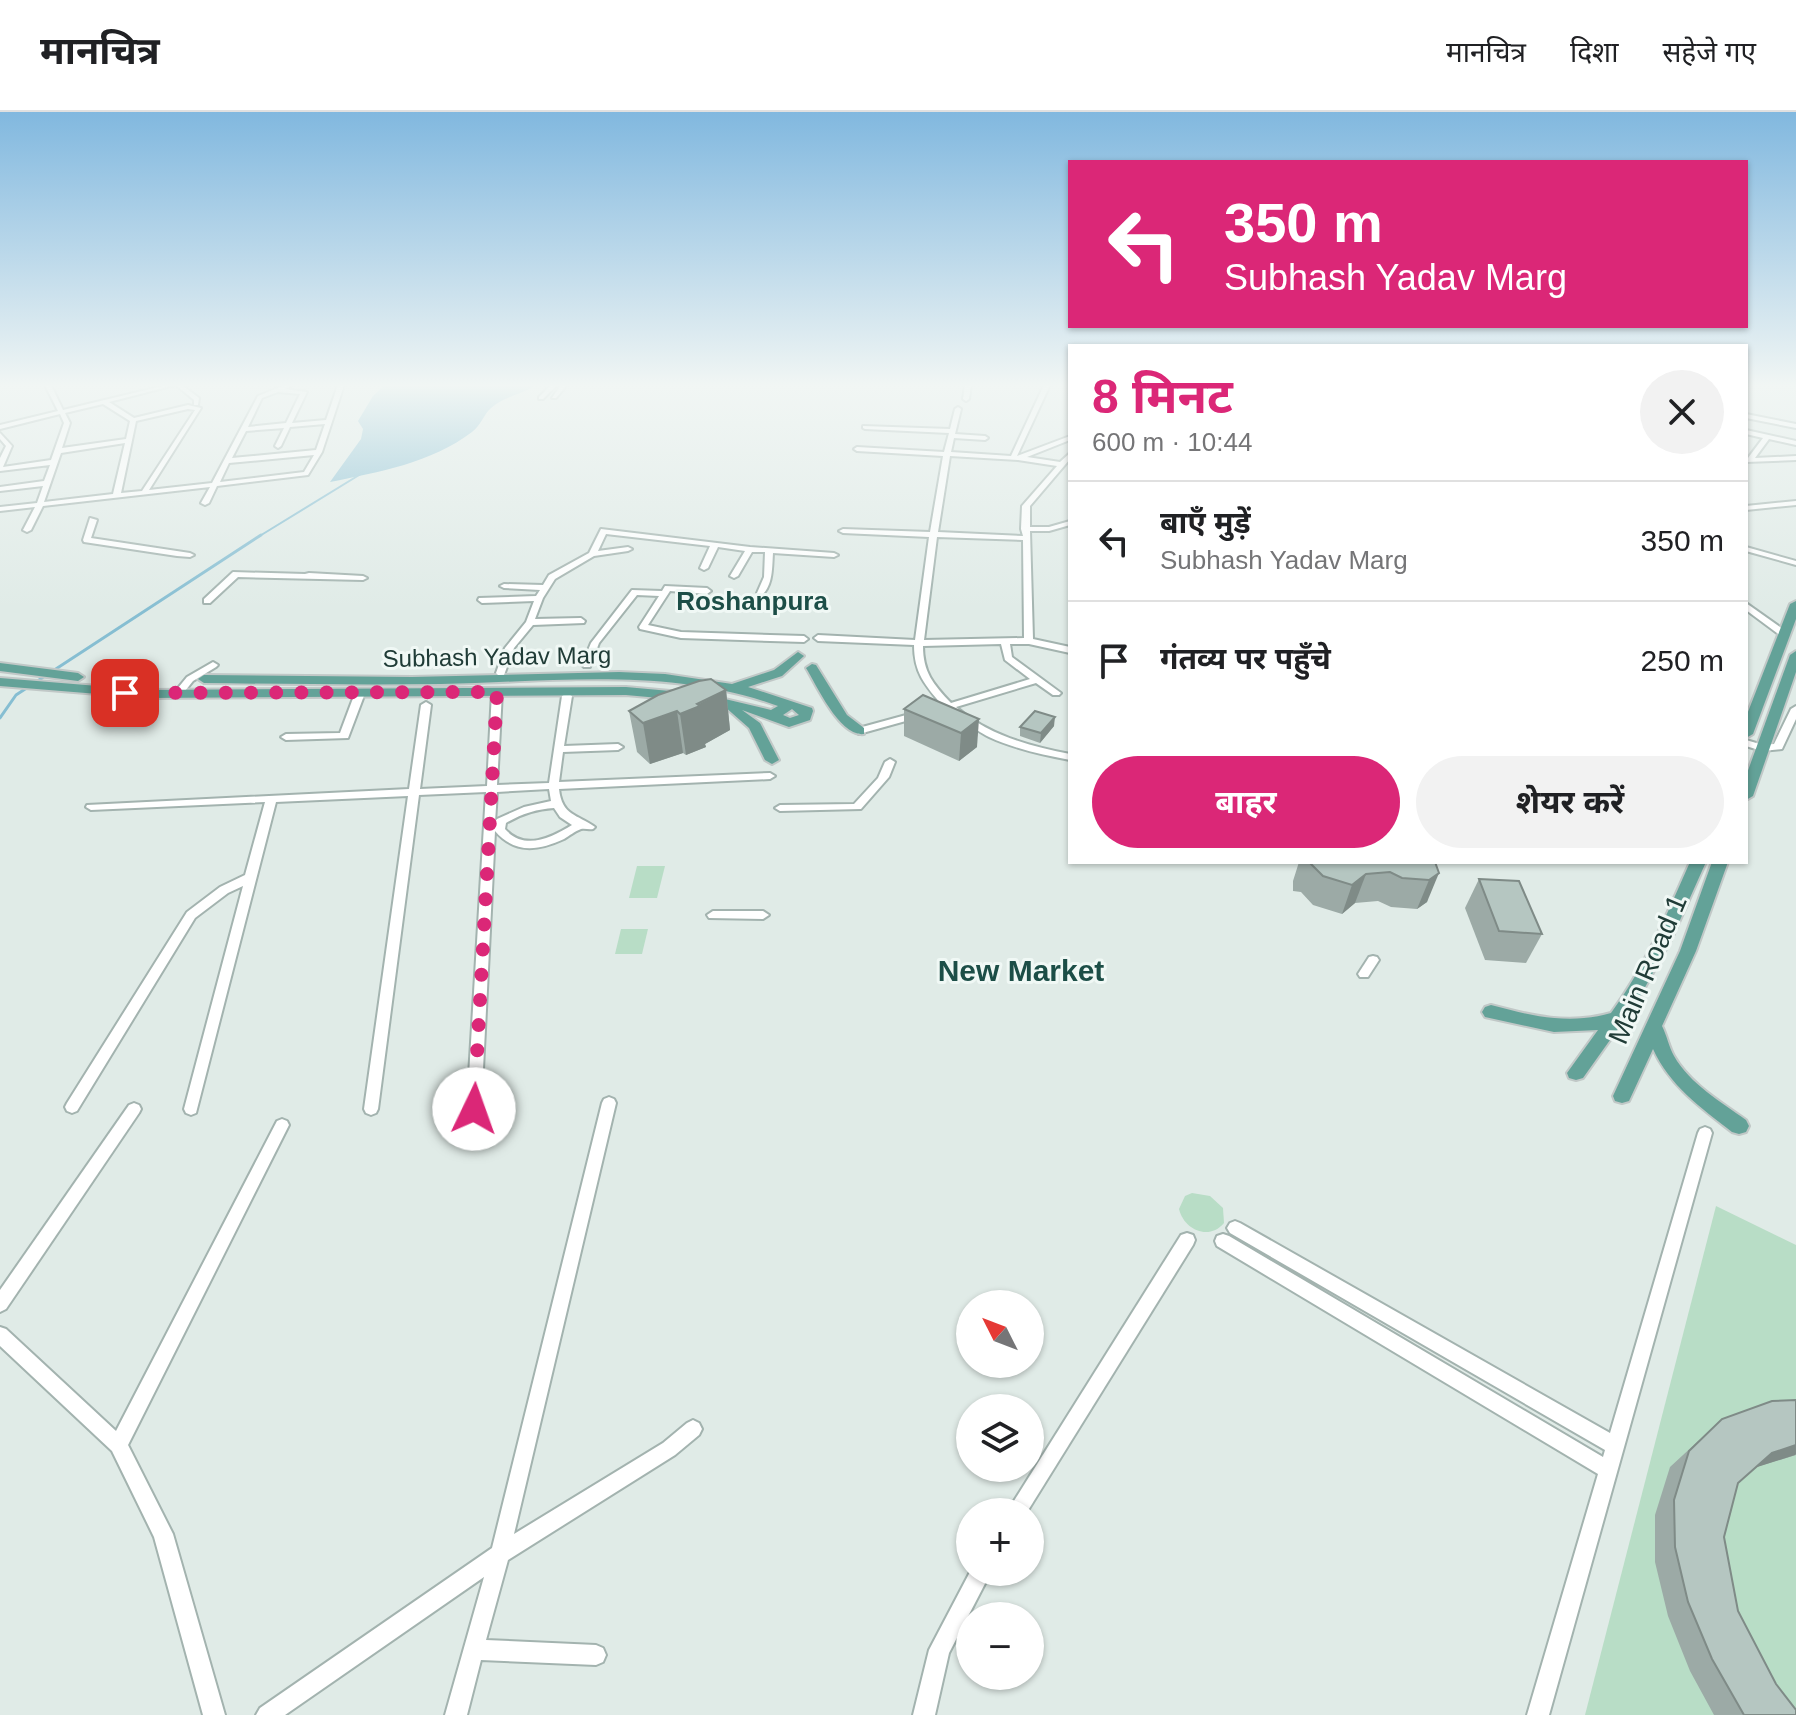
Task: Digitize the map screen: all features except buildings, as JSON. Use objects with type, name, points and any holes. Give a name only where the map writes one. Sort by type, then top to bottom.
[{"type":"main road","points":[[1748,729],[1796,604]]},
{"type":"main road","points":[[1748,790],[1796,655]]},
{"type":"main road","points":[[726,687],[741,686],[778,673],[798,656]]},
{"type":"main road","points":[[0,667],[78,677]]},
{"type":"main road","points":[[812,668],[842,717],[859,731]]},
{"type":"main road","name":"Subhash Yadav Marg","points":[[204,679],[400,681],[632,677],[726,687],[763,694],[787,705]]},
{"type":"main road","name":"Subhash Yadav Marg","points":[[4,682],[178,694],[626,691],[716,700],[776,716]]},
{"type":"main road","points":[[716,700],[731,707],[755,726],[772,760]]},
{"type":"main road","points":[[787,705],[804,708],[807,714],[800,721],[789,723],[776,716],[778,710],[787,705]]},
{"type":"main road","name":"Main Road 1","points":[[1576,1073],[1587,1054],[1618,1017],[1664,938],[1697,864]]},
{"type":"main road","name":"Main Road 1","points":[[1622,1096],[1655,1029],[1719,864]]},
{"type":"main road","points":[[1491,1012],[1567,1028],[1587,1027],[1618,1017]]},
{"type":"main road","points":[[1655,1029],[1660,1052],[1668,1067],[1681,1081],[1739,1126]]},
{"type":"street","points":[[117,494],[126,460]]},
{"type":"street","points":[[145,490],[165,460]]},
{"type":"street","points":[[205,503],[226,461],[238,460]]},
{"type":"street","points":[[0,509],[306,474],[314,460]]},
{"type":"street","points":[[944,460],[920,643],[921,670],[946,707],[985,731],[1040,751],[1068,757]]},
{"type":"street","points":[[1030,460],[1061,464]]},
{"type":"street","points":[[1029,641],[1026,506],[1065,460]]},
{"type":"street","points":[[0,468],[54,462],[40,504],[27,530]]},
{"type":"street","points":[[0,489],[47,483]]},
{"type":"street","points":[[1748,508],[1796,503]]},
{"type":"street","points":[[93,520],[87,540],[125,544],[157,553],[190,555]]},
{"type":"street","points":[[843,531],[1025,534],[1068,525]]},
{"type":"street","points":[[592,554],[604,531],[769,551],[834,555]]},
{"type":"street","points":[[704,568],[715,545]]},
{"type":"street","points":[[501,673],[510,648],[530,622],[539,598],[560,570],[592,554],[628,549]]},
{"type":"street","points":[[734,576],[750,549]]},
{"type":"street","points":[[1748,550],[1796,563]]},
{"type":"street","points":[[761,593],[768,577],[769,551]]},
{"type":"street","points":[[207,601],[236,574],[363,578]]},
{"type":"street","points":[[504,586],[546,588]]},
{"type":"street","points":[[707,591],[668,588],[643,627],[681,635],[804,639]]},
{"type":"street","points":[[587,665],[595,643],[635,592],[663,594]]},
{"type":"street","points":[[482,600],[539,598]]},
{"type":"street","points":[[1748,607],[1784,634]]},
{"type":"street","points":[[530,622],[581,621]]},
{"type":"street","points":[[818,638],[920,643],[1029,641],[1068,650]]},
{"type":"street","points":[[1005,643],[1008,658],[1056,693]]},
{"type":"street","points":[[178,694],[190,679],[213,665],[215,669],[204,679]]},
{"type":"street","points":[[859,731],[1036,680]]},
{"type":"street","points":[[474,1109],[497,692]]},
{"type":"street","points":[[286,737],[344,736],[360,693]]},
{"type":"street","points":[[556,804],[534,806],[512,814],[501,821],[499,829],[510,843],[522,846],[560,838],[584,826],[566,817],[556,804],[552,787],[567,696]]},
{"type":"street","points":[[371,1109],[426,705]]},
{"type":"street","points":[[1748,744],[1762,748],[1778,747],[1794,722],[1796,709]]},
{"type":"street","points":[[558,749],[618,747]]},
{"type":"street","points":[[780,808],[857,807],[888,773],[890,762]]},
{"type":"street","points":[[91,807],[770,776]]},
{"type":"street","points":[[191,1109],[271,799]]},
{"type":"street","points":[[72,1107],[191,915],[224,890],[250,878]]},
{"type":"street","points":[[713,915],[763,915]]},
{"type":"street","points":[[1364,974],[1373,960]]},
{"type":"street","points":[[456,1715],[500,1554],[609,1103]]},
{"type":"street","points":[[0,1304],[134,1109]]},
{"type":"street","points":[[118,1445],[282,1125]]},
{"type":"street","points":[[1538,1715],[1705,1133]]},
{"type":"street","points":[[1608,1470],[1229,1235],[1615,1446]]},
{"type":"street","points":[[1025,1498],[1187,1240]]},
{"type":"street","points":[[0,1335],[118,1445],[163,1534],[214,1715]]},
{"type":"street","points":[[267,1715],[500,1554],[669,1449],[693,1429]]},
{"type":"street","points":[[924,1715],[939,1650],[973,1586]]},
{"type":"street","points":[[473,1650],[596,1655]]},
{"type":"green space","points":[[637,866],[665,866],[657,898],[629,898]]},
{"type":"green space","points":[[621,929],[648,929],[642,954],[615,954]]},
{"type":"green space","points":[[1192,1193],[1210,1196],[1223,1208],[1224,1223],[1204,1232],[1186,1223],[1179,1209],[1185,1196]]},
{"type":"green space","points":[[1716,1206],[1796,1245],[1796,1715],[1585,1715]]},
{"type":"water","points":[[346,460],[420,460],[404,465],[330,482]]},
{"type":"waterway","points":[[258,537],[364,472]]},
{"type":"waterway","points":[[0,718],[16,695],[261,535]]},
{"type":"district","name":"Roshanpura","points":[[752,601]]},
{"type":"district","name":"New Market","points":[[1021,971]]},
{"type":"route","points":[[125,693],[497,692],[474,1109]]}]
